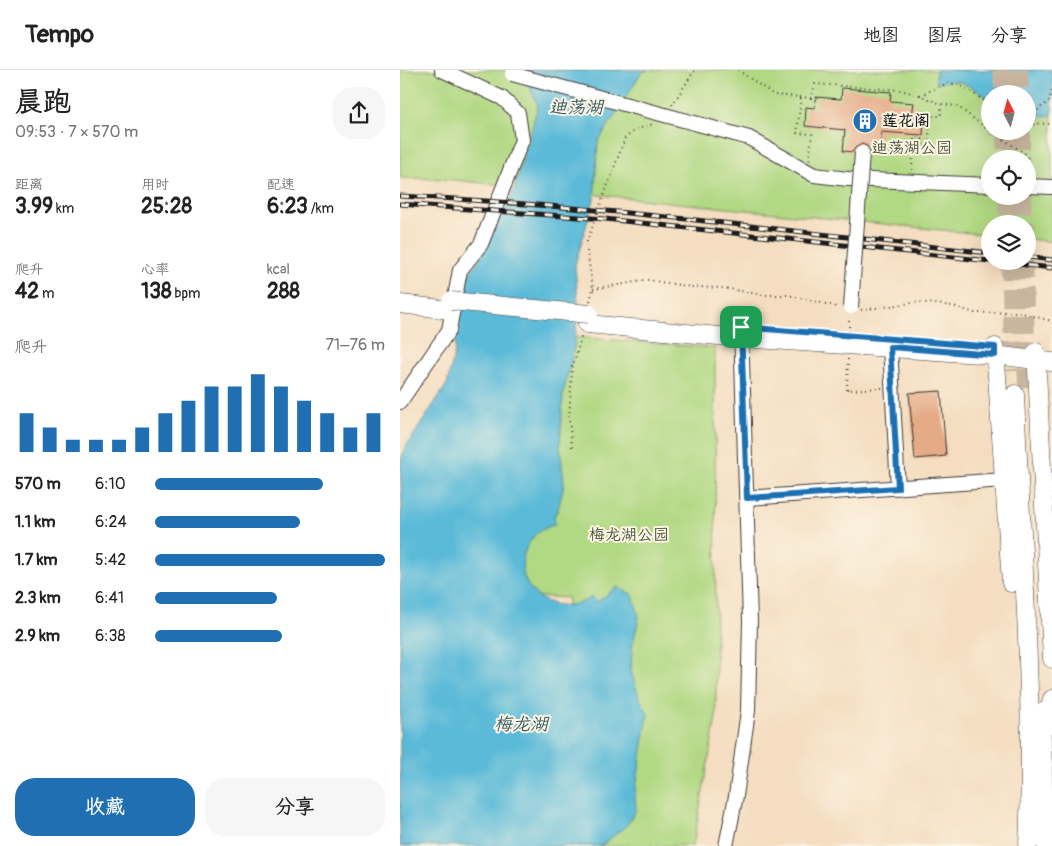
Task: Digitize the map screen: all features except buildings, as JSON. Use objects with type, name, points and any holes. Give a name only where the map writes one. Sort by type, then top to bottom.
[{"type":"main road","points":[[400,296],[451,305]]},
{"type":"main road","points":[[400,304],[451,305],[890,347],[995,351]]},
{"type":"main road","points":[[741,333],[995,351],[1044,357],[1052,659]]},
{"type":"main road","points":[[995,351],[1022,716],[1030,756]]},
{"type":"main road","points":[[1028,846],[1030,756],[1021,395],[1042,737],[1046,846]]},
{"type":"main road","points":[[1042,737],[1052,699]]},
{"type":"street","points":[[400,402],[449,330],[460,270],[481,244],[522,140],[518,113],[502,98],[442,70]]},
{"type":"street","points":[[507,72],[749,138],[814,175],[848,179],[981,185]]},
{"type":"street","points":[[850,308],[862,153]]},
{"type":"street","points":[[1036,186],[1052,187]]},
{"type":"street","points":[[726,846],[736,796],[748,711],[750,621],[741,333]]},
{"type":"street","points":[[890,347],[898,488]]},
{"type":"street","points":[[747,498],[1004,480]]},
{"type":"path","points":[[671,106],[695,70]]},
{"type":"path","points":[[738,70],[774,95],[811,98],[815,84],[900,90],[941,104],[957,106],[981,124]]},
{"type":"path","points":[[919,95],[948,83],[959,86],[981,99]]},
{"type":"path","points":[[1036,117],[1038,109],[1049,102],[1052,90]]},
{"type":"path","points":[[801,98],[797,133],[812,134],[808,172]]},
{"type":"path","points":[[912,182],[914,138],[922,139],[923,146],[928,147],[931,116],[941,116],[941,104]]},
{"type":"path","points":[[572,447],[569,419],[572,369],[587,318],[592,289],[586,244],[625,138],[635,130],[661,121]]},
{"type":"path","points":[[1036,125],[1052,124]]},
{"type":"path","points":[[1004,140],[1019,150]]},
{"type":"path","points":[[592,289],[648,280],[692,287],[724,288],[763,295],[788,295],[850,308],[881,309],[919,302],[953,306],[975,312],[1018,312],[1052,321]]},
{"type":"path","points":[[848,390],[892,388]]},
{"type":"green space","name":"迪荡湖公园","points":[[400,70],[1052,70],[1052,242],[1036,240],[1036,215],[981,215],[981,234],[444,179],[400,178]]},
{"type":"green space","name":"梅龙湖公园","points":[[563,336],[715,348],[716,718],[693,846],[526,846],[562,669],[568,598],[529,596],[512,572]]},
{"type":"water","name":"梅龙湖","points":[[522,70],[648,70],[641,73],[598,142],[594,199],[575,265],[578,302],[575,343],[563,395],[560,445],[564,484],[558,510],[554,516],[555,524],[535,535],[525,551],[522,566],[525,580],[533,592],[545,600],[559,605],[575,604],[592,597],[597,602],[617,587],[633,595],[639,617],[632,648],[631,671],[639,697],[648,714],[635,793],[636,810],[627,825],[601,846],[400,846],[400,512],[402,510],[400,461],[407,445],[447,384],[455,351],[456,322],[464,281],[480,258],[513,193],[538,106]]},
{"type":"water","points":[[936,70],[1052,70],[1052,115],[1036,116],[1036,85],[981,85],[981,94],[958,82],[951,81],[936,84]]},
{"type":"tunnel","points":[[1002,70],[1003,85]]},
{"type":"tunnel","points":[[1019,70],[1020,85]]},
{"type":"tunnel","points":[[1005,140],[1006,150]]},
{"type":"tunnel","points":[[1021,140],[1021,150]]},
{"type":"tunnel","points":[[1007,205],[1008,215]]},
{"type":"tunnel","points":[[1022,205],[1023,215]]},
{"type":"tunnel","points":[[1010,270],[1014,371]]},
{"type":"tunnel","points":[[1024,270],[1027,396]]},
{"type":"railway","points":[[400,196],[622,212],[981,252]]},
{"type":"railway","points":[[400,204],[605,219],[981,260]]},
{"type":"railway","points":[[1036,258],[1052,260]]},
{"type":"railway","points":[[1036,266],[1052,268]]},
{"type":"place","name":"莲花阁","points":[[865,121]]},
{"type":"route","points":[[741,327],[995,347],[995,355],[890,347],[898,488],[747,498],[741,327]]},
{"type":"water label","name":"迪荡湖","points":[[576,107]]}]
